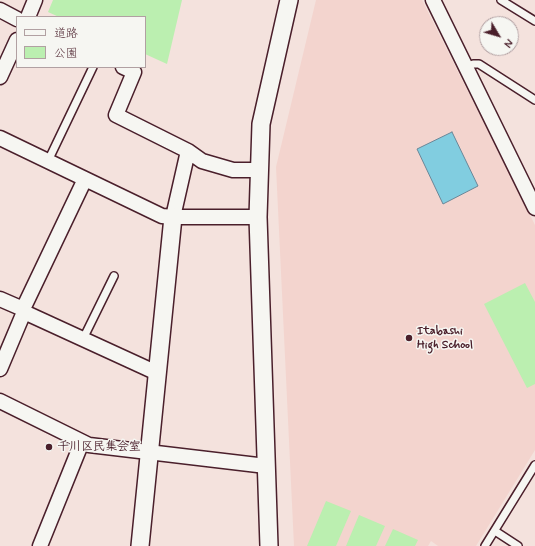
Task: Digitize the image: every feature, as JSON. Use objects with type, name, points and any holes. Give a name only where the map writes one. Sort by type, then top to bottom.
[{"type":"street","points":[[28,16],[35,0]]},
{"type":"street","points":[[269,546],[258,217],[261,124],[289,0]]},
{"type":"street","points":[[433,0],[535,208]]},
{"type":"street","points":[[0,10],[16,18]]},
{"type":"street","points":[[0,77],[16,42]]},
{"type":"street","points":[[125,68],[134,72],[116,115],[188,151],[202,161],[233,170],[260,170]]},
{"type":"street","points":[[0,138],[162,216],[258,217]]},
{"type":"street","points":[[140,546],[173,217],[188,151]]},
{"type":"street","points":[[0,369],[24,311],[86,179]]},
{"type":"street","points":[[0,299],[157,373]]},
{"type":"street","points":[[0,401],[89,445],[266,466]]},
{"type":"street","points":[[40,546],[82,442]]},
{"type":"lane","points":[[501,0],[535,21]]},
{"type":"lane","points":[[466,68],[473,64],[479,64],[535,100]]},
{"type":"lane","points":[[48,161],[93,68]]},
{"type":"lane","points":[[83,339],[114,276]]},
{"type":"lane","points":[[485,546],[535,465]]},
{"type":"lane","points":[[495,531],[518,546]]},
{"type":"shaded area","name":"Itabashi High School","points":[[316,0],[422,0],[535,225],[535,450],[476,546],[438,546],[431,541],[428,546],[294,546],[276,167]]},
{"type":"green space","points":[[53,0],[182,0],[167,64],[146,54],[146,16],[57,16],[48,12]]},
{"type":"green space","points":[[525,283],[535,302],[535,384],[527,388],[484,304]]},
{"type":"green space","points":[[326,501],[351,511],[336,546],[307,546]]},
{"type":"green space","points":[[359,515],[385,526],[376,546],[346,546]]},
{"type":"green space","points":[[393,529],[418,540],[415,546],[385,546]]},
{"type":"water","points":[[452,132],[478,186],[443,204],[417,149]]},
{"type":"place","name":"Itabashi High School","points":[[409,338]]},
{"type":"place","name":"千川区民集会室","points":[[49,447]]}]
